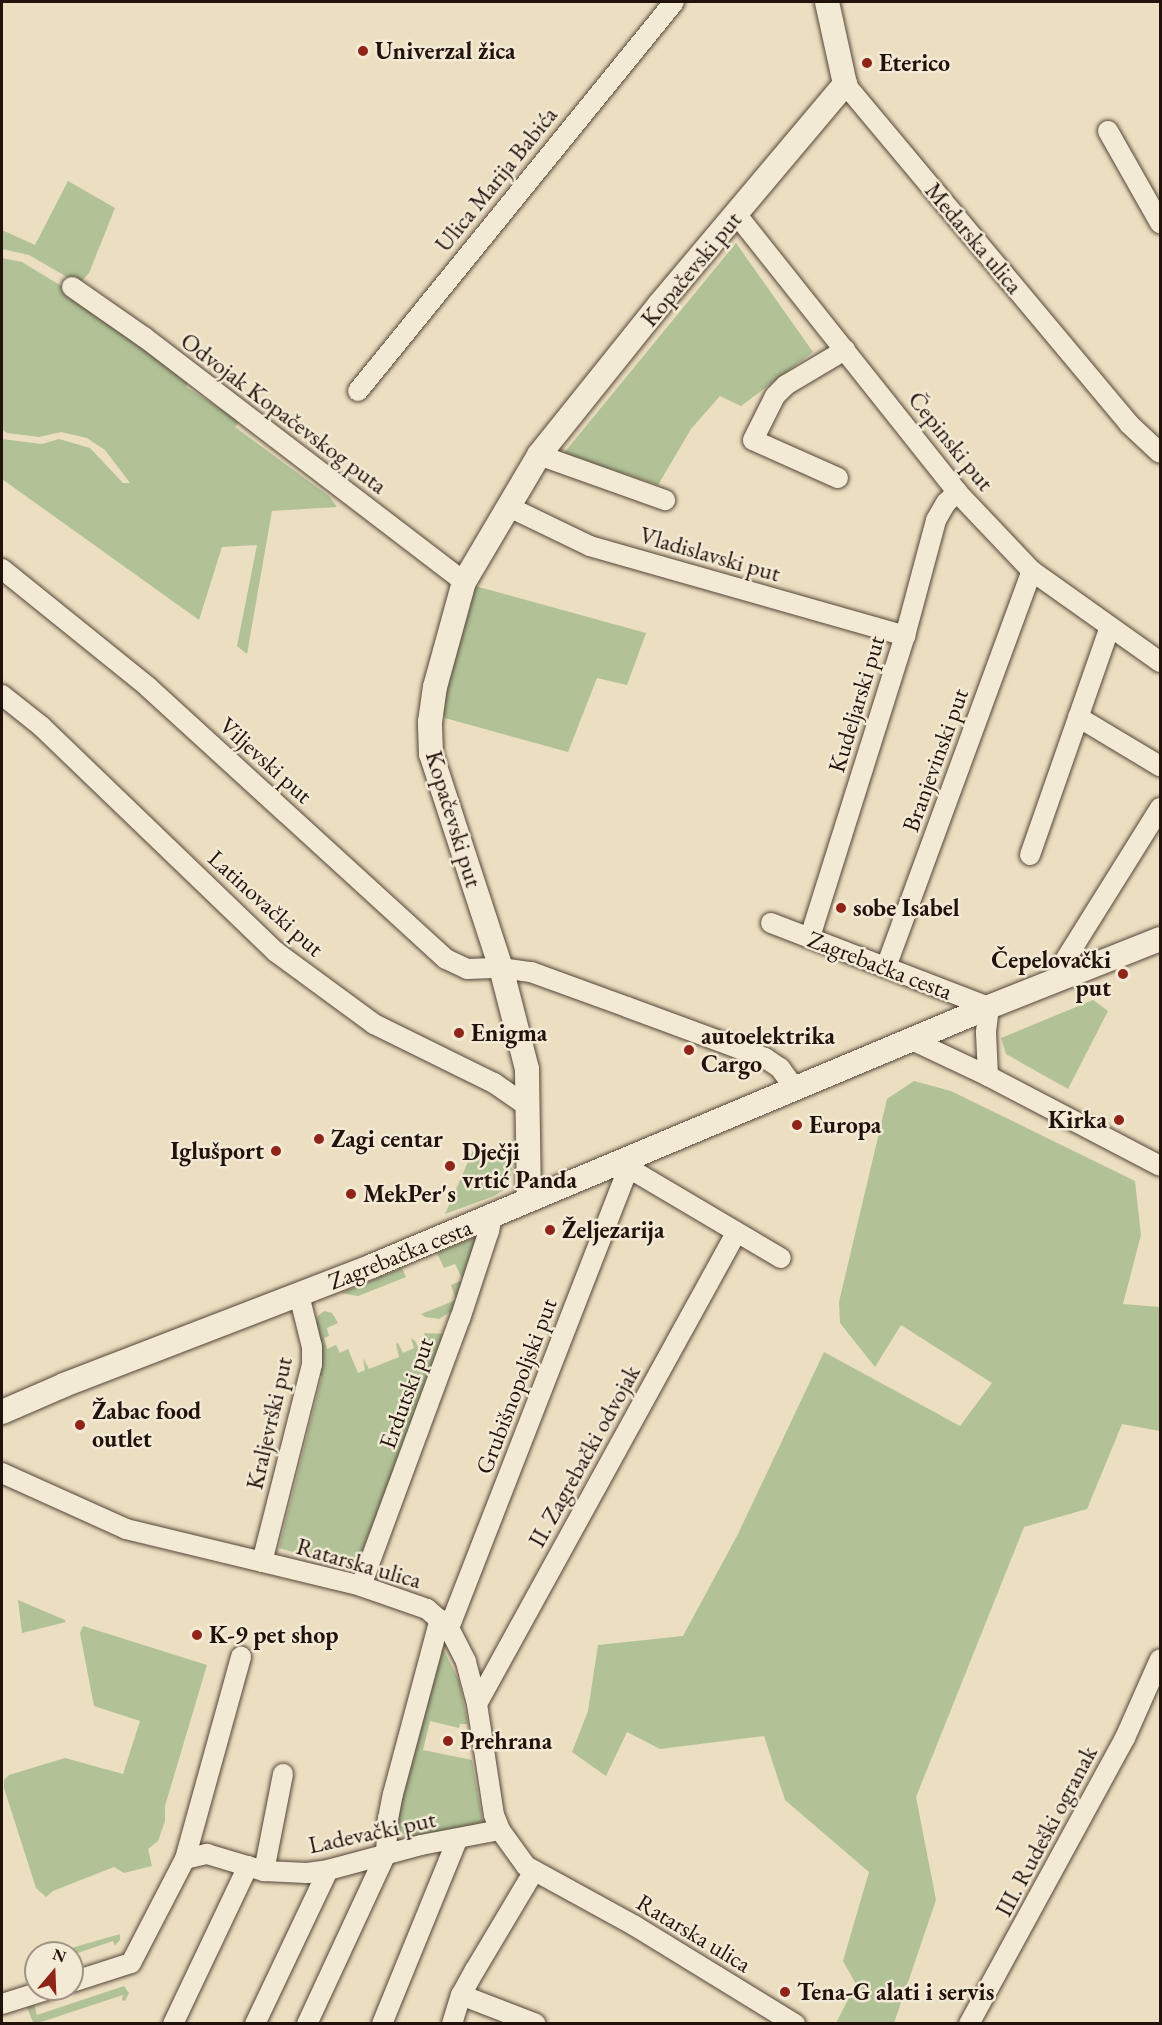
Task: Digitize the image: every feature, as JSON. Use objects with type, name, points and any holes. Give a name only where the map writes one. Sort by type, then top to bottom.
[{"type":"street","name":"Ulica Marija Babića","points":[[358,391],[674,2]]},
{"type":"street","name":"Medarska ulica","points":[[827,2],[845,84],[1129,424],[1161,453]]},
{"type":"street","name":"Kopačevski put","points":[[530,1200],[527,1069],[501,968],[431,754],[430,722],[435,687],[464,582],[539,455],[659,305],[845,84]]},
{"type":"street","points":[[1108,131],[1161,223]]},
{"type":"street","name":"Čepinski put","points":[[737,215],[957,492],[1032,571],[1161,663]]},
{"type":"street","name":"Odvojak Kopačevskog puta","points":[[72,287],[144,337],[464,582]]},
{"type":"street","points":[[838,478],[753,440],[775,396],[786,385],[845,350]]},
{"type":"street","points":[[539,455],[665,500]]},
{"type":"street","name":"Kudeljarski put","points":[[810,937],[905,636],[936,520],[946,502],[957,492]]},
{"type":"street","name":"Vladislavski put","points":[[507,506],[590,546],[905,636]]},
{"type":"street","name":"Viljevski put","points":[[2,569],[148,687],[446,959],[467,969],[501,968]]},
{"type":"street","name":"Branjevinski put","points":[[886,968],[1032,571]]},
{"type":"street","points":[[1030,855],[1110,627]]},
{"type":"street","name":"Latinovački put","points":[[2,695],[41,726],[276,952],[374,1024],[494,1083],[527,1106]]},
{"type":"street","points":[[1078,717],[1161,766]]},
{"type":"street","points":[[1062,965],[1161,808]]},
{"type":"street","name":"Zagrebačka cesta","points":[[771,923],[989,1007]]},
{"type":"street","name":"Zagrebačka cesta","points":[[2,1412],[64,1385],[299,1294],[626,1162],[914,1041],[989,1007],[1161,939]]},
{"type":"street","points":[[501,968],[531,972],[765,1058],[780,1068],[796,1090]]},
{"type":"street","points":[[988,1076],[986,1033],[989,1007]]},
{"type":"street","points":[[914,1041],[988,1076],[1161,1166]]},
{"type":"street","points":[[626,1162],[637,1173],[781,1258]]},
{"type":"street","name":"Grubišnopoljski put","points":[[386,1854],[385,1839],[393,1794],[444,1624],[624,1178],[626,1162]]},
{"type":"street","name":"Erdutski put","points":[[362,1586],[460,1319],[492,1216]]},
{"type":"street","name":"II. Zagrebački odvojak","points":[[477,1704],[736,1233]]},
{"type":"street","name":"Kraljevrški put","points":[[261,1562],[312,1364],[312,1347],[299,1294]]},
{"type":"street","name":"Ratarska ulica","points":[[2,1473],[126,1529],[362,1586],[410,1602],[444,1624],[466,1662],[477,1704],[494,1815],[500,1830],[526,1866],[635,1926],[795,2024]]},
{"type":"street","points":[[84,1978],[131,1963],[185,1859],[241,1657]]},
{"type":"street","name":"III. Rudeški ogranak","points":[[969,2024],[1130,1729],[1161,1659]]},
{"type":"street","points":[[173,2024],[256,1868],[284,1774]]},
{"type":"street","name":"Ladevački put","points":[[185,1859],[207,1854],[256,1868],[307,1873],[500,1830]]},
{"type":"street","points":[[382,2024],[457,1840]]},
{"type":"street","points":[[307,2024],[386,1854]]},
{"type":"street","points":[[255,2024],[328,1870]]},
{"type":"street","points":[[452,2024],[461,1995],[534,1871]]},
{"type":"street","points":[[461,1995],[536,2024]]},
{"type":"street","points":[[2,2004],[24,1997]]},
{"type":"green space","points":[[68,181],[115,208],[89,273],[79,284],[29,255],[2,249],[2,230],[35,245]]},
{"type":"green space","points":[[736,243],[813,352],[741,406],[720,396],[691,429],[658,485],[564,453]]},
{"type":"green space","points":[[2,258],[22,262],[63,287],[188,382],[186,387],[240,421],[235,427],[329,496],[337,507],[272,511],[247,654],[237,646],[257,545],[222,547],[199,620],[2,479],[2,439],[42,444],[59,439],[90,448],[123,483],[130,483],[105,450],[87,438],[61,432],[39,437],[7,433],[2,429]]},
{"type":"green space","points":[[475,586],[646,633],[627,685],[597,678],[568,752],[445,718],[442,710],[446,676]]},
{"type":"green space","points":[[1093,1000],[1108,1011],[1068,1089],[1006,1054],[1001,1038]]},
{"type":"green space","points":[[914,1081],[951,1091],[1135,1181],[1141,1235],[1123,1304],[1160,1307],[1160,1431],[1122,1424],[1087,1509],[1024,1527],[916,1797],[936,1900],[894,2023],[836,2023],[856,1984],[843,1961],[869,1872],[785,1800],[764,1736],[660,1749],[627,1732],[606,1776],[572,1752],[588,1711],[598,1645],[683,1636],[738,1534],[824,1352],[960,1426],[992,1383],[901,1325],[875,1367],[840,1323],[839,1302],[887,1099]]},
{"type":"green space","points":[[475,1146],[513,1164],[509,1182],[505,1189],[494,1196],[445,1214]]},
{"type":"green space","points":[[478,1236],[455,1309],[439,1319],[425,1317],[421,1314],[456,1300],[451,1285],[463,1280],[455,1264],[444,1268],[437,1253]]},
{"type":"green space","points":[[402,1268],[406,1277],[358,1296],[341,1293]]},
{"type":"green space","points":[[324,1311],[332,1313],[338,1323],[327,1328],[329,1336],[324,1338],[327,1349],[336,1345],[340,1353],[348,1349],[358,1373],[365,1370],[363,1358],[369,1369],[399,1357],[396,1344],[398,1343],[403,1353],[414,1348],[411,1338],[419,1349],[428,1345],[424,1333],[447,1334],[355,1570],[279,1548],[322,1376],[318,1375],[316,1323],[318,1316]]},
{"type":"green space","points":[[18,1600],[65,1620],[66,1622],[22,1633]]},
{"type":"green space","points":[[83,1626],[207,1665],[165,1806],[165,1821],[158,1841],[148,1849],[152,1866],[124,1873],[114,1867],[53,1891],[46,1897],[36,1888],[4,1788],[4,1780],[9,1775],[65,1758],[123,1774],[140,1721],[94,1706],[80,1633]]},
{"type":"green space","points":[[439,1640],[459,1681],[468,1724],[460,1724],[459,1728],[430,1721],[423,1750],[472,1760],[483,1823],[408,1838],[395,1827],[393,1817]]},
{"type":"green space","points":[[120,1934],[120,1940],[115,1946],[113,1941],[84,1951],[84,1944]]},
{"type":"green space","points":[[124,1986],[129,1993],[125,2001],[122,2000],[123,1995],[38,2023],[33,2022],[26,2005],[33,2001],[37,2015]]},
{"type":"place","name":"Univerzal žica","points":[[363,51]]},
{"type":"place","name":"Eterico","points":[[867,63]]},
{"type":"place","name":"sobe Isabel","points":[[841,908]]},
{"type":"place","name":"Čepelovački put","points":[[1123,974]]},
{"type":"place","name":"Enigma","points":[[459,1033]]},
{"type":"place","name":"autoelektrika Cargo","points":[[689,1050]]},
{"type":"place","name":"Kirka","points":[[1119,1120]]},
{"type":"place","name":"Europa","points":[[797,1125]]},
{"type":"place","name":"Zagi centar","points":[[319,1139]]},
{"type":"place","name":"Iglušport","points":[[276,1151]]},
{"type":"place","name":"Dječji vrtić Panda","points":[[450,1166]]},
{"type":"place","name":"MekPer's","points":[[351,1194]]},
{"type":"place","name":"Željezarija","points":[[550,1230]]},
{"type":"place","name":"Žabac food outlet","points":[[80,1425]]},
{"type":"place","name":"K-9 pet shop","points":[[197,1635]]},
{"type":"place","name":"Prehrana","points":[[448,1741]]},
{"type":"place","name":"Tena-G alati i servis","points":[[785,1992]]}]
